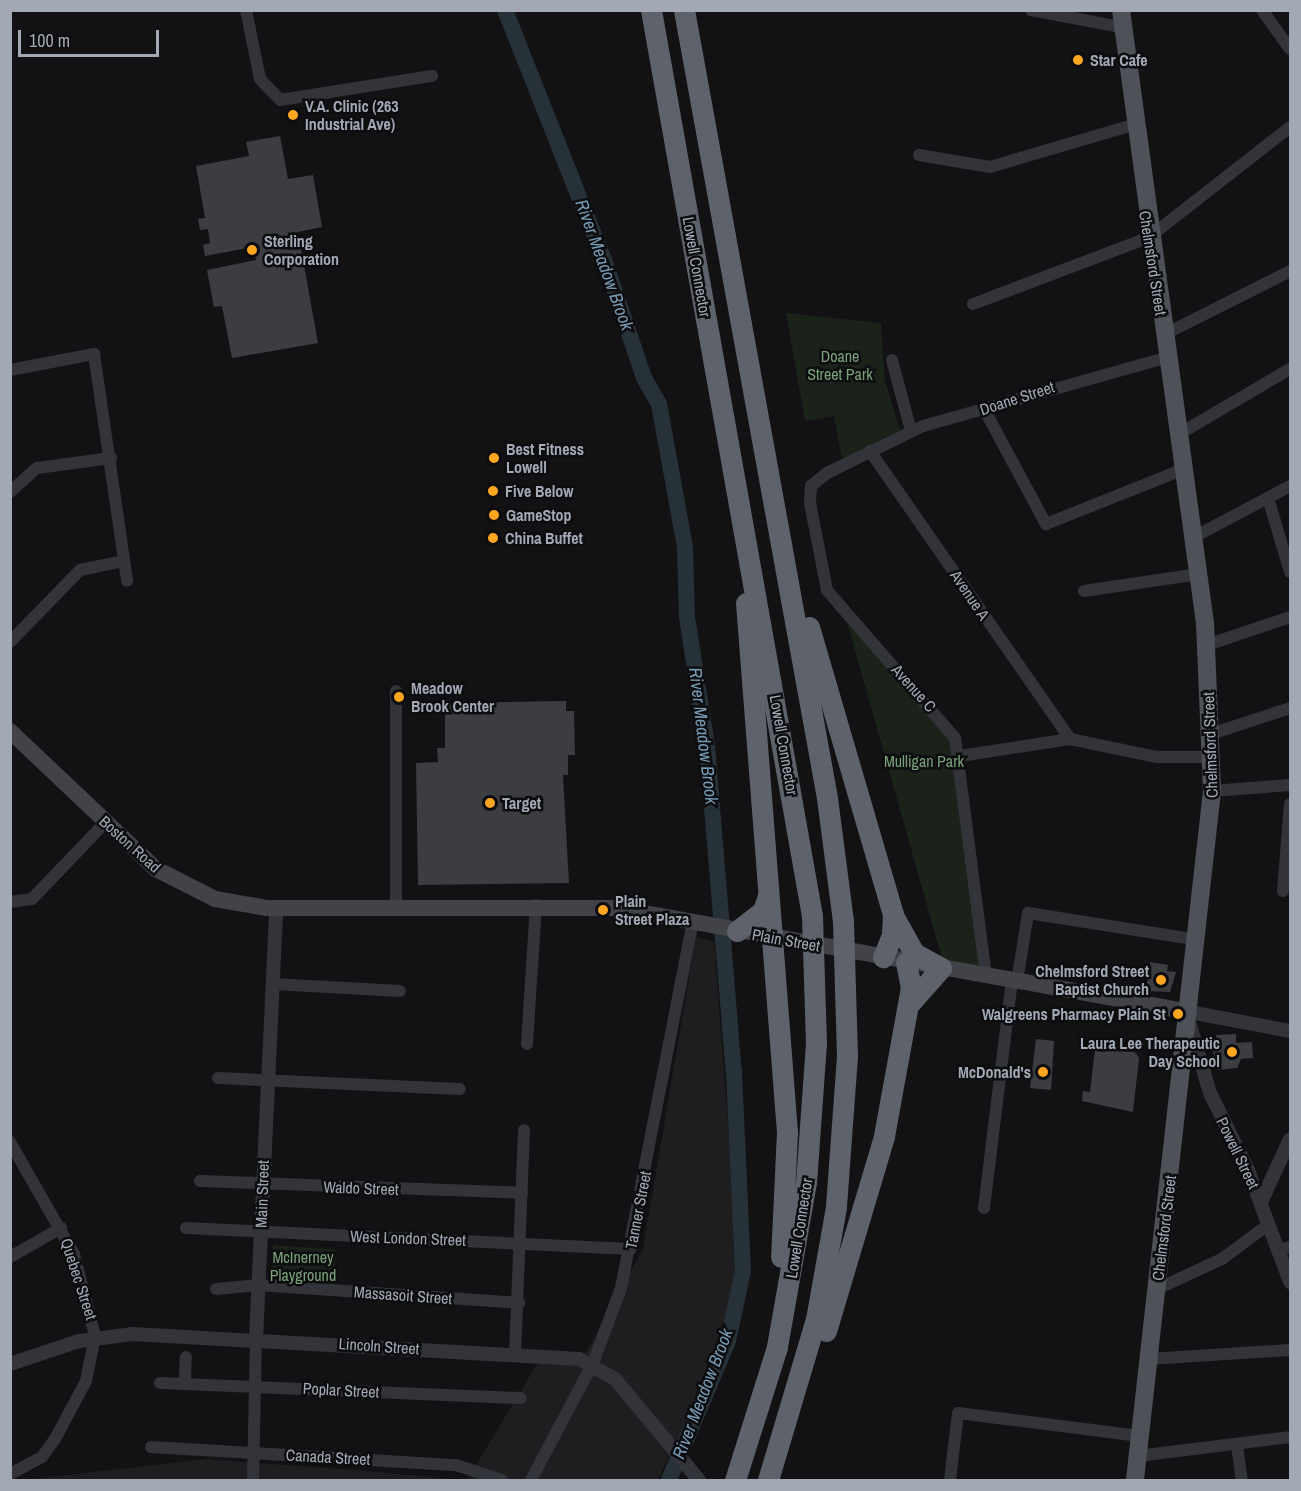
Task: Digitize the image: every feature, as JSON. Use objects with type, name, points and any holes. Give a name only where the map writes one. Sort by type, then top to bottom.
[{"type":"highway","name":"Lowell Connector","points":[[651,10],[812,916],[815,973],[806,1182],[784,1315],[756,1422],[735,1480]]},
{"type":"highway","name":"Lowell Connector","points":[[684,10],[827,798],[843,921],[846,979],[845,1104],[831,1239],[805,1365],[770,1475]]},
{"type":"highway","points":[[770,486],[893,914],[914,953],[941,968],[908,1009]]},
{"type":"highway","points":[[738,492],[772,938],[787,1191],[756,1422]]},
{"type":"highway","points":[[737,931],[763,911],[768,896]]},
{"type":"highway","points":[[883,957],[892,935],[893,914]]},
{"type":"highway","points":[[770,1475],[803,1403],[871,1188],[908,1009],[911,978],[906,962]]},
{"type":"main road","name":"Chelmsford Street","points":[[1121,19],[1148,238],[1165,334],[1199,574],[1207,645],[1212,791],[1198,940],[1135,1480]]},
{"type":"main road","name":"Boston Road","points":[[10,731],[156,869],[215,899],[247,906],[276,907]]},
{"type":"main road","name":"Plain Street","points":[[276,907],[591,905],[1014,981],[1189,1017]]},
{"type":"street","points":[[246,10],[260,79],[280,100],[432,76]]},
{"type":"street","points":[[1030,10],[1121,19]]},
{"type":"street","points":[[1262,10],[1290,49]]},
{"type":"street","points":[[919,155],[990,167],[1133,125]]},
{"type":"street","points":[[973,304],[1148,238],[1290,127]]},
{"type":"street","points":[[1165,334],[1290,271]]},
{"type":"street","points":[[10,370],[94,354],[111,458],[127,581]]},
{"type":"street","name":"Doane Street","points":[[870,451],[911,431],[1168,357]]},
{"type":"street","points":[[892,360],[911,431]]},
{"type":"street","points":[[1179,434],[1290,369]]},
{"type":"street","points":[[984,409],[1031,503],[1046,524],[1184,469]]},
{"type":"street","name":"Avenue A","points":[[870,451],[1070,739]]},
{"type":"street","name":"Avenue C","points":[[870,451],[812,486],[824,583],[944,722],[960,756],[986,976]]},
{"type":"street","points":[[10,492],[37,468],[111,458]]},
{"type":"street","points":[[1194,537],[1290,486]]},
{"type":"street","points":[[1268,498],[1290,572]]},
{"type":"street","points":[[10,642],[80,570],[124,561]]},
{"type":"street","points":[[1084,591],[1199,574]]},
{"type":"street","points":[[1207,645],[1290,618]]},
{"type":"street","points":[[396,691],[396,907]]},
{"type":"street","points":[[1211,734],[1290,708]]},
{"type":"street","points":[[960,756],[1070,739],[1157,757],[1211,757]]},
{"type":"street","points":[[1212,791],[1290,785]]},
{"type":"street","points":[[1283,891],[1290,804]]},
{"type":"street","points":[[10,891],[14,902],[32,899],[105,823]]},
{"type":"street","points":[[527,1044],[536,905]]},
{"type":"street","name":"Main Street","points":[[253,1480],[260,1232],[276,907]]},
{"type":"street","points":[[984,1208],[1014,981],[1028,913],[1198,940]]},
{"type":"street","name":"Tanner Street","points":[[531,1480],[593,1362],[631,1249],[700,924]]},
{"type":"street","points":[[273,984],[400,991]]},
{"type":"street","name":"Plain Street","points":[[1189,1017],[1290,1031]]},
{"type":"street","name":"Powell Street","points":[[1189,1017],[1210,1094],[1261,1202],[1269,1224],[1285,1249],[1290,1282]]},
{"type":"street","points":[[218,1078],[460,1089]]},
{"type":"street","points":[[515,1354],[519,1303],[524,1130]]},
{"type":"street","points":[[1261,1202],[1290,1139]]},
{"type":"street","name":"Quebec Street","points":[[10,1474],[42,1456],[62,1424],[86,1381],[95,1329],[61,1228],[11,1142]]},
{"type":"street","name":"Waldo Street","points":[[200,1181],[522,1194]]},
{"type":"street","points":[[1158,1288],[1222,1259],[1269,1224]]},
{"type":"street","points":[[10,1257],[61,1228]]},
{"type":"street","name":"West London Street","points":[[186,1228],[631,1249]]},
{"type":"street","name":"Massasoit Street","points":[[216,1289],[258,1285],[519,1303]]},
{"type":"street","name":"Lincoln Street","points":[[10,1364],[79,1341],[147,1334],[256,1338],[515,1354],[593,1362]]},
{"type":"street","points":[[1149,1359],[1290,1350]]},
{"type":"street","points":[[185,1381],[186,1357]]},
{"type":"street","points":[[593,1362],[626,1390],[695,1476]]},
{"type":"street","name":"Poplar Street","points":[[160,1383],[185,1381],[521,1398]]},
{"type":"street","points":[[950,1480],[958,1413],[1140,1436]]},
{"type":"street","points":[[1138,1456],[1237,1446],[1290,1437]]},
{"type":"street","points":[[1237,1446],[1242,1480]]},
{"type":"street","name":"Canada Street","points":[[150,1447],[456,1465],[501,1480]]},
{"type":"shaded area","points":[[696,937],[714,942],[737,1238],[732,1304],[682,1429],[658,1480],[467,1480],[537,1364],[586,1352],[643,1249]]},
{"type":"shaded area","points":[[205,1459],[367,1471],[462,1480],[25,1480]]},
{"type":"green space","name":"Doane Street Park","points":[[786,313],[881,323],[885,381],[900,430],[842,459],[834,416],[805,421]]},
{"type":"green space","name":"Mulligan Park","points":[[843,608],[950,729],[986,976],[943,962]]},
{"type":"green space","name":"McInerney Playground","points":[[273,1245],[336,1249],[333,1288],[270,1284]]},
{"type":"building","name":"Sterling Corporation","points":[[280,136],[288,179],[313,175],[322,227],[298,232],[318,343],[232,358],[222,306],[214,307],[207,270],[256,260],[253,247],[205,256],[203,245],[210,243],[208,229],[200,230],[198,219],[205,218],[196,166],[249,156],[246,142]]},
{"type":"building","name":"Target","points":[[566,701],[566,711],[574,711],[575,755],[568,755],[568,775],[563,775],[569,883],[418,885],[416,763],[438,762],[437,748],[445,748],[445,703]]},
{"type":"building","name":"Chelmsford Street Baptist Church","points":[[1150,962],[1168,965],[1167,971],[1176,972],[1170,992],[1146,991]]},
{"type":"building","name":"Laura Lee Therapeutic Day School","points":[[1236,1034],[1236,1043],[1252,1042],[1253,1058],[1241,1059],[1237,1068],[1218,1070],[1212,1048],[1217,1048],[1216,1035]]},
{"type":"building","name":"McDonald's","points":[[1036,1039],[1054,1041],[1051,1090],[1030,1088]]},
{"type":"building","points":[[1095,1049],[1135,1052],[1139,1058],[1133,1112],[1082,1101],[1083,1091],[1090,1092]]},
{"type":"waterway","name":"River Meadow Brook","points":[[505,10],[606,265],[644,378],[659,404],[685,547],[687,617],[707,746],[734,1072],[743,1271],[728,1341],[669,1480]]},
{"type":"place","name":"Star Cafe","points":[[1078,60]]},
{"type":"place","name":"V.A. Clinic (263 Industrial Ave)","points":[[293,115]]},
{"type":"place","name":"Sterling Corporation","points":[[252,250]]},
{"type":"place","name":"Best Fitness Lowell","points":[[494,458]]},
{"type":"place","name":"Five Below","points":[[493,491]]},
{"type":"place","name":"GameStop","points":[[494,515]]},
{"type":"place","name":"China Buffet","points":[[493,538]]},
{"type":"place","name":"Meadow Brook Center","points":[[399,697]]},
{"type":"place","name":"Target","points":[[490,803]]},
{"type":"place","name":"Plain Street Plaza","points":[[603,910]]},
{"type":"place","name":"Chelmsford Street Baptist Church","points":[[1161,980]]},
{"type":"place","name":"Walgreens Pharmacy Plain St","points":[[1178,1014]]},
{"type":"place","name":"Laura Lee Therapeutic Day School","points":[[1232,1052]]},
{"type":"place","name":"McDonald's","points":[[1043,1072]]}]
